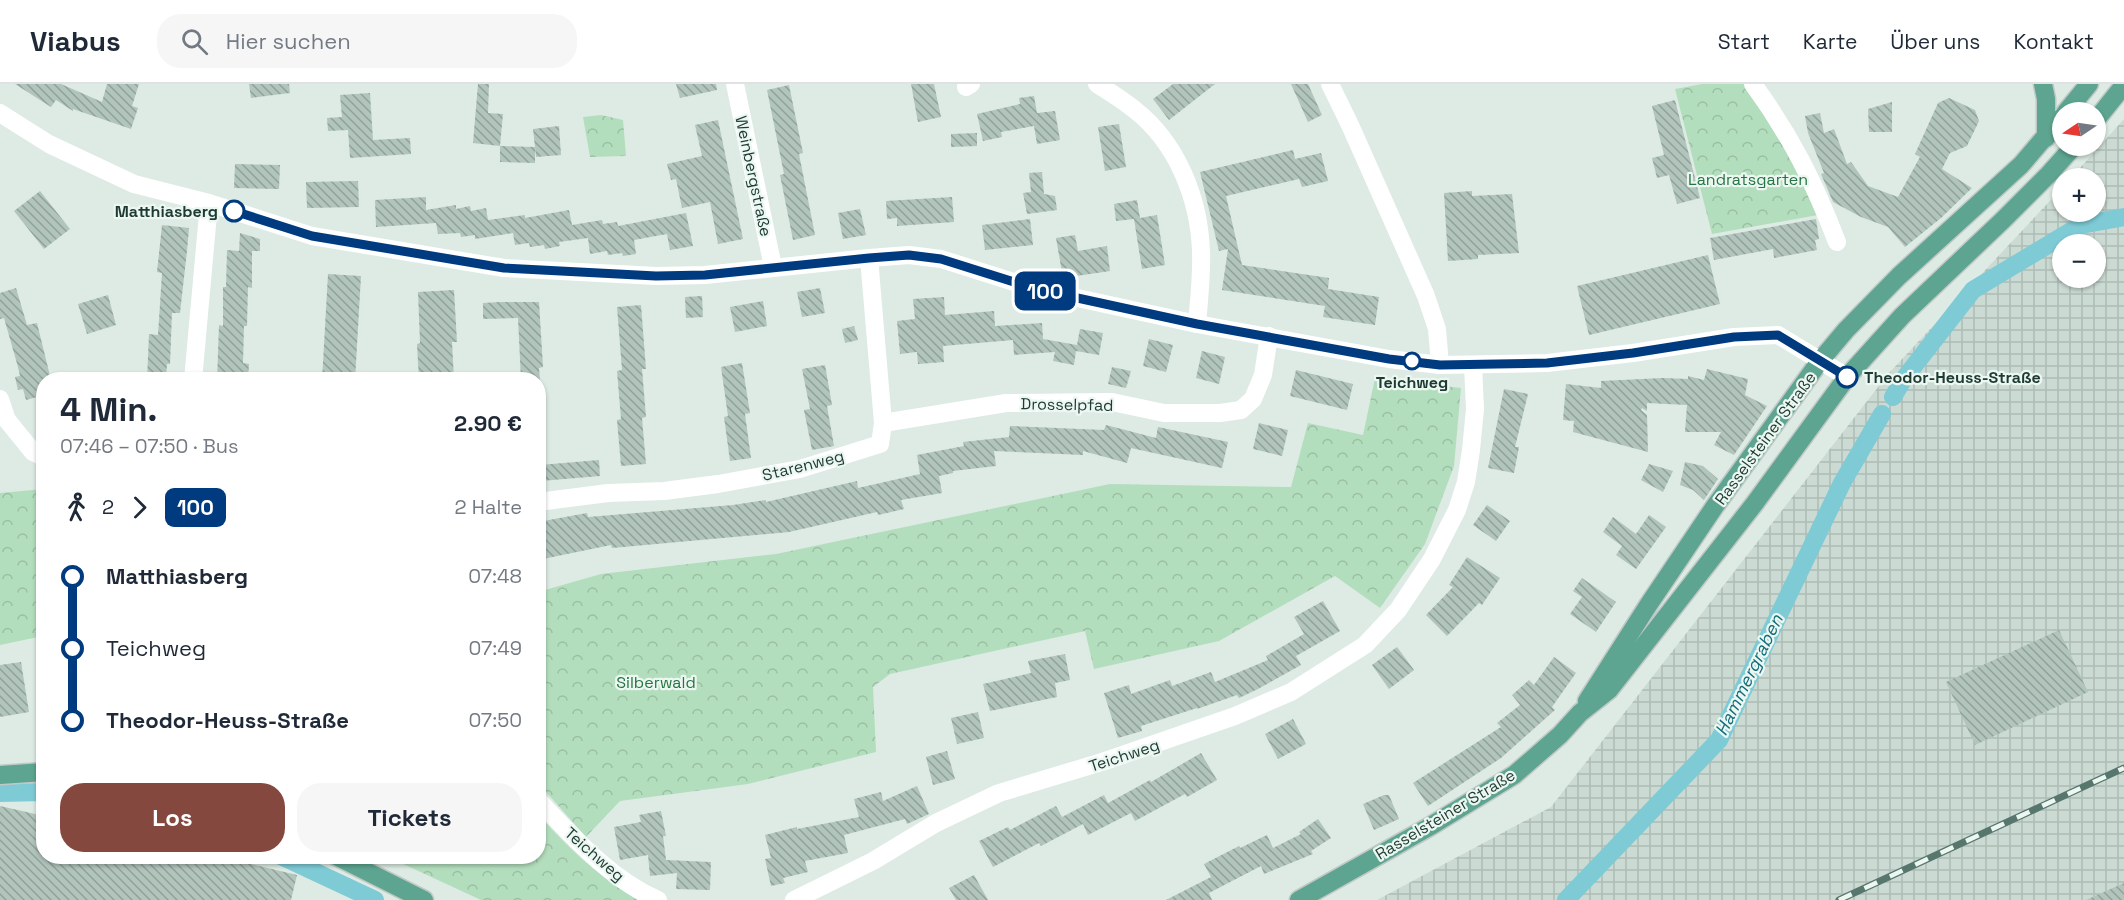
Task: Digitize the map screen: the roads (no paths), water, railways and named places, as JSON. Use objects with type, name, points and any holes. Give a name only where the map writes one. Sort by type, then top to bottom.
[{"type":"main road","points":[[2043,84],[2046,99],[2046,138]]},
{"type":"main road","points":[[2074,102],[2089,84]]},
{"type":"main road","points":[[2106,108],[2124,85]]},
{"type":"main road","name":"Rasselsteiner Straße","points":[[1580,713],[1702,526],[1820,361],[1872,302],[1997,189],[2052,130]]},
{"type":"main road","name":"Rasselsteiner Straße","points":[[1299,900],[1429,827],[1514,775],[1560,735],[1580,713],[1609,690],[1755,503],[1847,377],[1902,316],[2003,220],[2065,156]]},
{"type":"main road","points":[[0,775],[36,773]]},
{"type":"main road","points":[[352,864],[424,900]]},
{"type":"street","name":"Weinbergstraße","points":[[735,84],[773,267]]},
{"type":"street","points":[[1096,84],[1137,111],[1154,129],[1172,154],[1193,197],[1201,251],[1197,324]]},
{"type":"street","points":[[1330,84],[1426,296],[1437,329],[1440,365]]},
{"type":"street","points":[[1753,84],[1777,117],[1803,162],[1819,194],[1837,242]]},
{"type":"street","points":[[0,113],[50,144],[134,184],[209,203],[312,236],[504,268],[656,276],[705,275],[909,255],[941,259],[1036,289],[1197,324],[1389,359],[1440,365],[1556,362],[1734,337],[1778,335],[1847,377]]},
{"type":"street","points":[[194,372],[209,203]]},
{"type":"street","points":[[869,258],[883,423]]},
{"type":"street","name":"Drosselpfad","points":[[883,423],[1006,403],[1112,402],[1164,413],[1220,413],[1240,410],[1253,399],[1263,375],[1269,336]]},
{"type":"street","name":"Teichweg","points":[[794,900],[873,861],[936,823],[999,793],[1113,759],[1235,716],[1291,692],[1365,645],[1398,610],[1432,559],[1457,510],[1466,482],[1471,450],[1475,409],[1473,365]]},
{"type":"street","points":[[0,399],[7,420],[36,453]]},
{"type":"street","name":"Starenweg","points":[[546,500],[608,493],[664,491],[800,469],[880,444],[883,423]]},
{"type":"street","name":"Teichweg","points":[[546,808],[600,862],[641,892],[658,900]]},
{"type":"waterway","name":"Hammergraben","points":[[1893,397],[1903,380],[1973,290],[2081,225],[2124,217]]},
{"type":"waterway","name":"Hammergraben","points":[[1566,900],[1719,740],[1842,483],[1882,414]]},
{"type":"waterway","name":"Hammergraben","points":[[0,793],[36,792]]},
{"type":"waterway","name":"Hammergraben","points":[[298,864],[375,900]]},
{"type":"railway","points":[[1839,900],[2124,768]]},
{"type":"place","name":"Matthiasberg","points":[[234,211]]},
{"type":"place","name":"Teichweg","points":[[1412,361]]},
{"type":"place","name":"Theodor-Heuss-Straße","points":[[1847,377]]},
{"type":"park label","name":"Landratsgarten","points":[[1748,179]]},
{"type":"park label","name":"Silberwald","points":[[656,682]]}]
